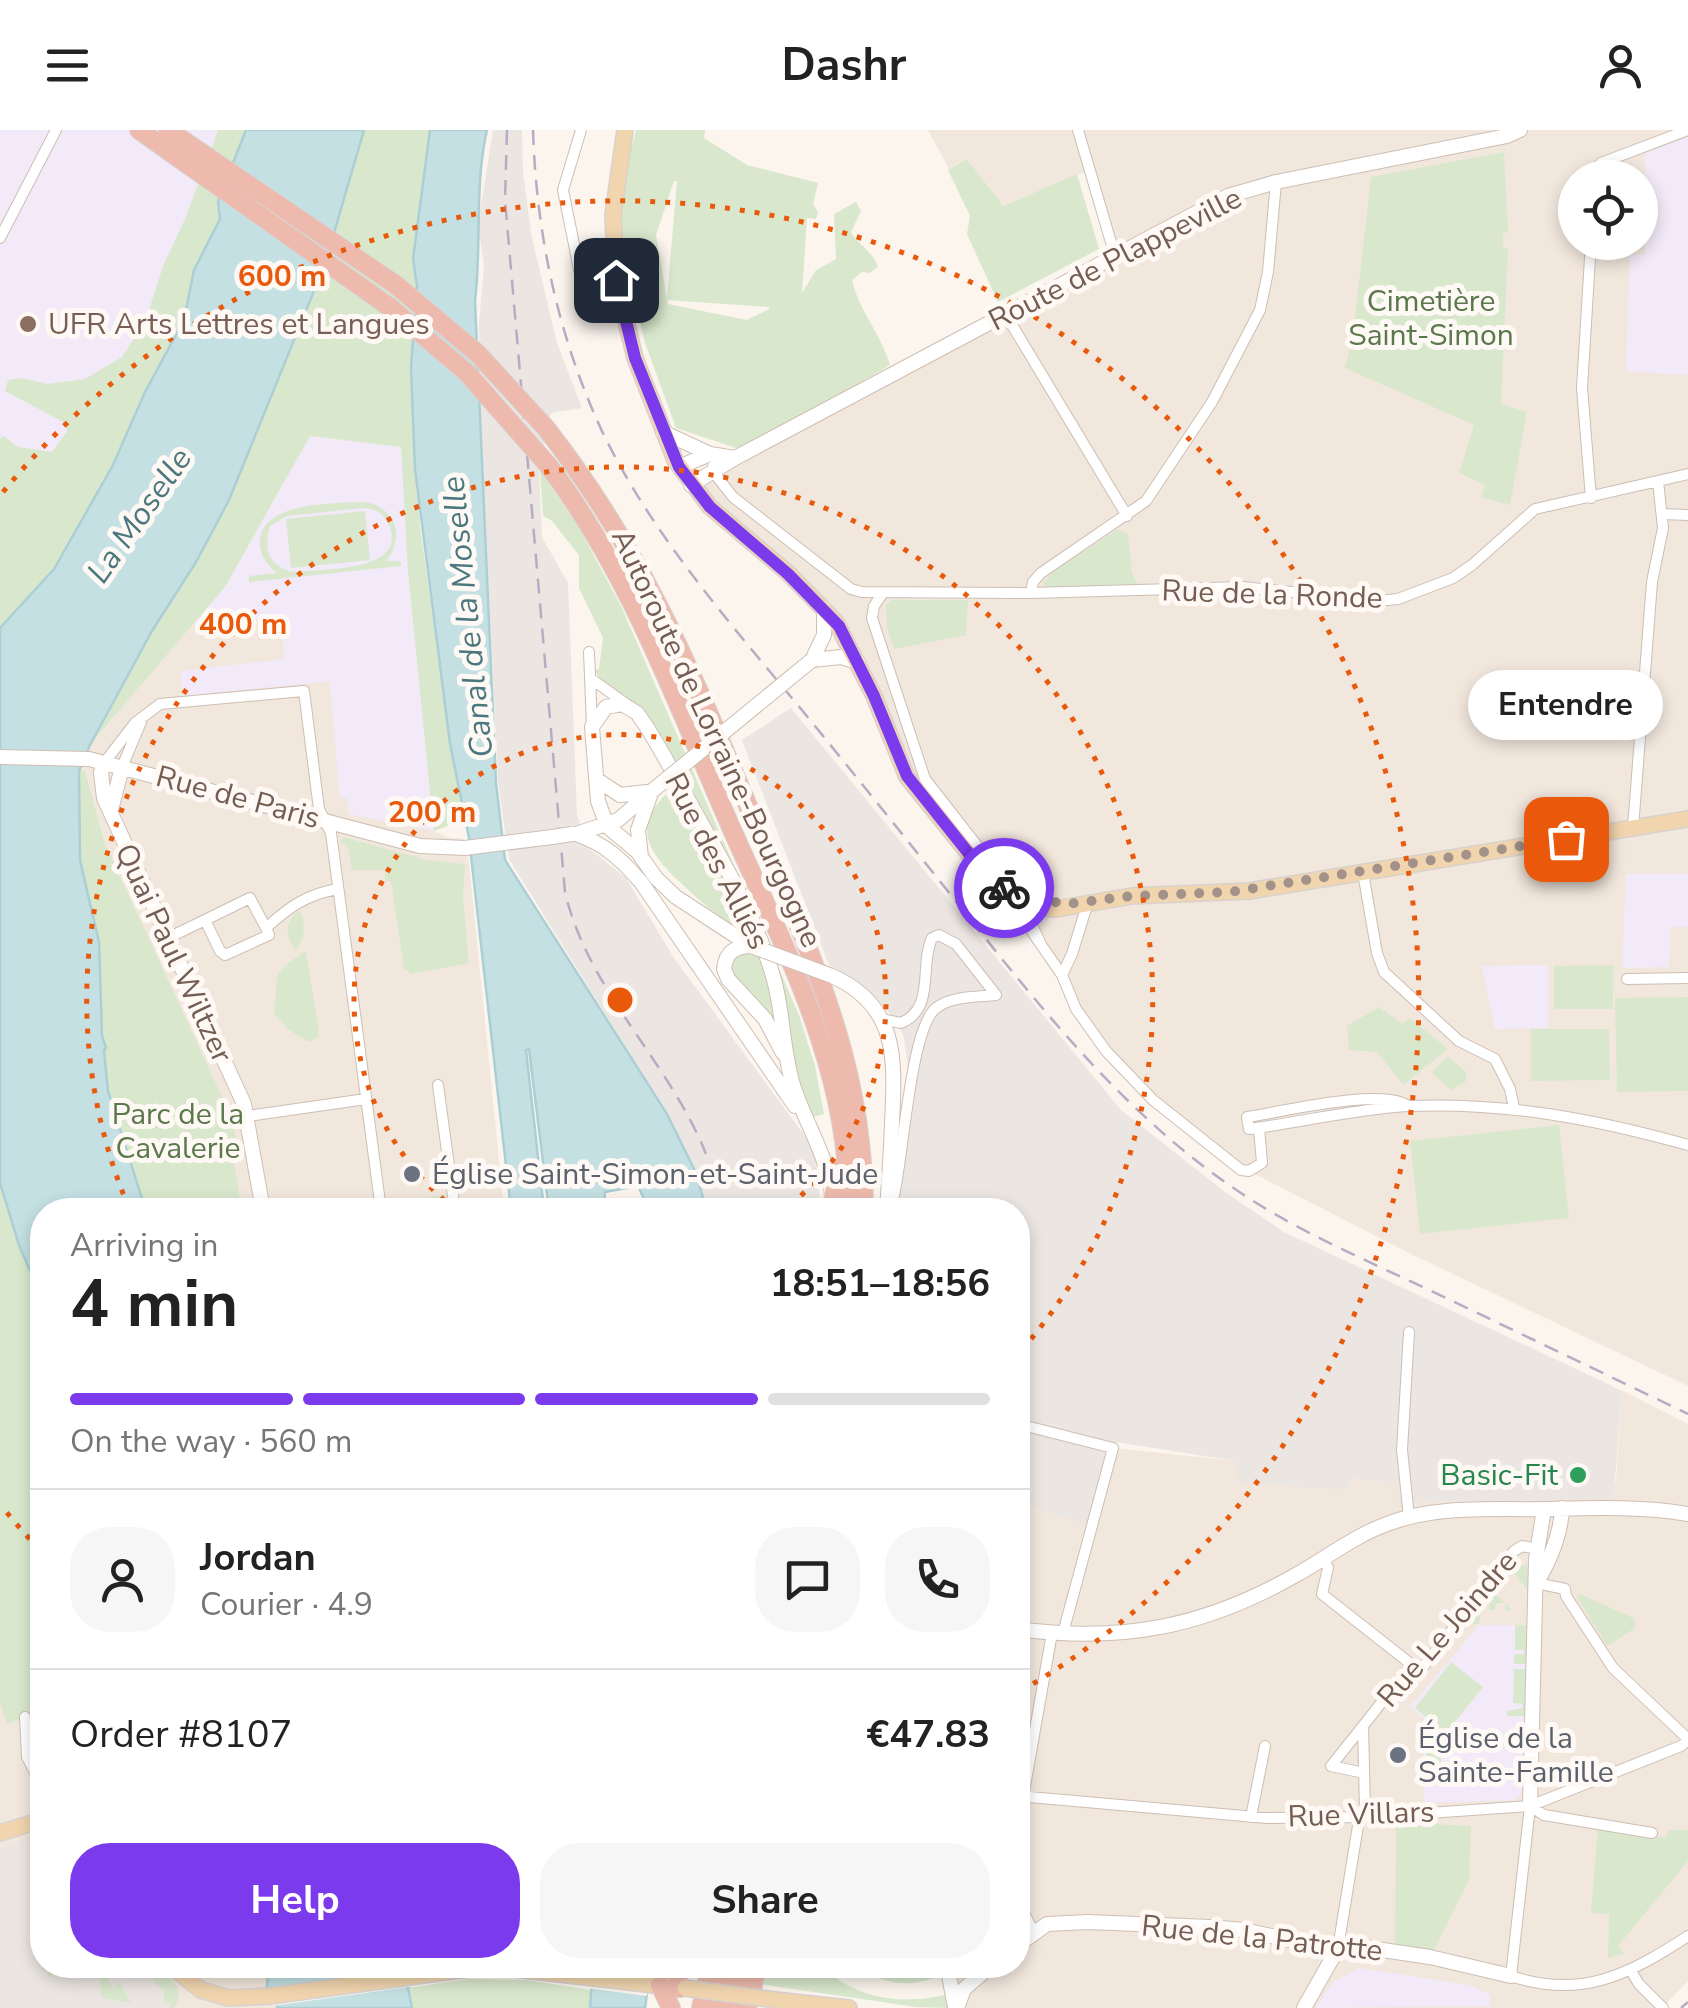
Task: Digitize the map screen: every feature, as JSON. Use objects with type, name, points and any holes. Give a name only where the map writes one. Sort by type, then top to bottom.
[{"type":"highway","name":"Autoroute de Lorraine-Bourgogne","points":[[139,130],[197,160],[361,259],[438,318],[490,366],[545,427],[594,492],[674,634],[825,991],[856,1106],[864,1198]]},
{"type":"highway","name":"Autoroute de Lorraine-Bourgogne","points":[[168,130],[197,160],[430,339],[491,398],[579,508],[625,589],[795,974],[796,994],[830,1110],[838,1198]]},
{"type":"highway","points":[[856,1106],[869,1145],[871,1198]]},
{"type":"highway","points":[[679,1978],[683,1988]]},
{"type":"highway","points":[[701,2008],[708,1978]]},
{"type":"highway","points":[[715,2008],[723,1978]]},
{"type":"highway","points":[[730,2008],[738,1978]]},
{"type":"highway","points":[[747,2008],[755,1978]]},
{"type":"highway","points":[[660,1985],[671,2008]]},
{"type":"main road","points":[[624,130],[612,215],[619,297],[635,358],[679,467],[710,507],[824,608],[858,662],[907,776],[1006,891],[1049,909],[1142,895],[1249,890],[1688,819]]},
{"type":"main road","name":"Route de Plappeville","points":[[692,486],[735,458],[1215,202],[1276,182],[1520,130]]},
{"type":"main road","points":[[662,432],[710,454],[735,458]]},
{"type":"main road","points":[[679,467],[710,454]]},
{"type":"main road","points":[[812,660],[824,635],[824,608]]},
{"type":"main road","points":[[574,834],[607,826],[630,811],[845,636]]},
{"type":"main road","points":[[812,660],[840,657],[858,662]]},
{"type":"main road","points":[[630,707],[606,707],[592,728],[598,801],[607,826],[642,857],[676,897],[750,946],[832,976],[856,990],[881,1018],[895,1063],[889,1198]]},
{"type":"main road","name":"Rue des Alliés","points":[[630,707],[643,721],[738,887],[772,973],[786,1060],[825,1159],[836,1198]]},
{"type":"main road","name":"Rue de Paris","points":[[0,757],[87,759],[420,846],[446,849],[574,834]]},
{"type":"main road","name":"Quai Paul Wiltzer","points":[[104,763],[102,786],[111,812],[248,1116],[261,1198]]},
{"type":"main road","name":"Quai Paul Wiltzer","points":[[111,812],[122,767]]},
{"type":"main road","name":"Rue des Alliés","points":[[596,779],[620,795],[652,791]]},
{"type":"main road","points":[[642,857],[638,830],[652,791]]},
{"type":"main road","name":"Rue des Alliés","points":[[574,834],[612,850],[641,882],[809,1123]]},
{"type":"main road","points":[[750,946],[738,946],[729,952],[724,969],[765,1018],[786,1060]]},
{"type":"main road","points":[[1030,1630],[1136,1633],[1180,1624],[1239,1606],[1364,1535],[1409,1517],[1454,1510],[1562,1508],[1688,1514]]},
{"type":"main road","points":[[1545,1550],[1562,1524],[1562,1508]]},
{"type":"main road","points":[[1530,1806],[1536,1583],[1545,1550],[1544,1509]]},
{"type":"main road","points":[[0,1837],[30,1824]]},
{"type":"main road","name":"Rue de la Patrotte","points":[[1032,1932],[1047,1924],[1088,1922],[1244,1930],[1338,1948],[1349,1946],[1430,1957],[1511,1976]]},
{"type":"main road","points":[[1304,2008],[1338,1948]]},
{"type":"main road","points":[[186,1978],[201,1990],[246,1998],[398,1978]]},
{"type":"main road","points":[[607,1978],[848,2008]]},
{"type":"main road","points":[[950,1978],[956,2008]]},
{"type":"main road","points":[[956,2008],[964,1989],[977,1978]]},
{"type":"street","points":[[0,238],[56,130]]},
{"type":"street","points":[[582,130],[563,190],[580,279],[595,299],[619,297]]},
{"type":"street","points":[[1078,130],[1115,256]]},
{"type":"street","points":[[1607,160],[1688,130]]},
{"type":"street","points":[[1032,593],[1041,574],[1146,501],[1212,402],[1253,326],[1268,272],[1276,182]]},
{"type":"street","points":[[1590,260],[1582,388],[1591,498]]},
{"type":"street","points":[[1006,315],[1127,516]]},
{"type":"street","points":[[710,454],[715,472]]},
{"type":"street","name":"Rue de la Ronde","points":[[715,472],[733,497],[850,588],[883,593],[1243,588],[1378,601],[1398,599],[1453,578],[1529,512],[1688,474]]},
{"type":"street","points":[[1633,828],[1652,582],[1663,528],[1658,481]]},
{"type":"street","points":[[1662,514],[1688,516]]},
{"type":"street","points":[[883,593],[874,606],[872,618],[925,779],[1006,891],[1062,975],[1076,1009],[1106,1050],[1153,1100],[1234,1165],[1249,1170],[1262,1163],[1259,1128],[1408,1106],[1514,1108],[1580,1118],[1688,1145]]},
{"type":"street","points":[[588,652],[592,728]]},
{"type":"street","points":[[590,678],[630,707]]},
{"type":"street","points":[[104,763],[146,712],[160,704],[304,691],[318,802],[331,833],[379,1198]]},
{"type":"street","name":"Quai Paul Wiltzer","points":[[122,767],[146,712]]},
{"type":"street","points":[[1363,872],[1377,954],[1384,972],[1460,1040],[1495,1059],[1508,1082],[1514,1108]]},
{"type":"street","points":[[266,928],[296,902],[338,889]]},
{"type":"street","points":[[168,938],[250,898],[269,935],[226,954],[220,950],[205,920]]},
{"type":"street","points":[[1027,901],[1028,916],[1042,948]]},
{"type":"street","points":[[1062,975],[1088,902]]},
{"type":"street","points":[[881,1018],[901,1023],[918,1010],[923,999],[927,949],[932,938],[939,935],[956,944],[996,994],[957,999],[938,1006],[926,1021],[904,1115],[893,1198]]},
{"type":"street","points":[[1627,979],[1688,978]]},
{"type":"street","points":[[438,1085],[452,1198]]},
{"type":"street","points":[[248,1116],[366,1099]]},
{"type":"street","points":[[1409,1332],[1402,1450],[1409,1517]]},
{"type":"street","points":[[1030,1427],[1113,1448],[1058,1633],[1030,1753]]},
{"type":"street","name":"Rue Le Joindre","points":[[1364,1773],[1330,1766],[1407,1670],[1423,1667],[1514,1551],[1522,1546],[1545,1550]]},
{"type":"street","points":[[1324,1559],[1328,1568],[1322,1594],[1416,1668]]},
{"type":"street","points":[[1530,1806],[1688,1740],[1613,1668],[1564,1589],[1536,1583]]},
{"type":"street","points":[[26,1717],[30,1763]]},
{"type":"street","name":"Rue Le Joindre","points":[[1338,1948],[1365,1810],[1363,1726]]},
{"type":"street","name":"Rue Villars","points":[[1251,1817],[1265,1746]]},
{"type":"street","name":"Rue Villars","points":[[1030,1797],[1251,1817],[1362,1816],[1530,1806]]},
{"type":"street","points":[[1530,1806],[1544,1815],[1652,1833]]},
{"type":"street","points":[[1530,1806],[1511,1976],[1534,1983],[1574,1985],[1631,1971],[1688,1936]]},
{"type":"street","points":[[1030,1928],[1032,1932]]},
{"type":"street","points":[[1631,1971],[1663,2008]]},
{"type":"shaded area","points":[[0,130],[223,130],[114,398],[0,519]]},
{"type":"shaded area","points":[[493,130],[522,130],[532,238],[557,343],[582,408],[551,413],[539,467],[542,537],[568,583],[577,814],[587,847],[626,878],[674,958],[815,1150],[820,1198],[703,1198],[694,1169],[667,1114],[509,859],[498,782],[480,405],[479,324],[484,265],[478,225]]},
{"type":"shaded area","points":[[928,130],[1688,130],[1688,1386],[1409,1253],[1249,1171],[1142,1090],[1071,999],[1032,936],[914,787],[836,622],[691,485],[1115,256],[1089,170],[1002,206],[967,159],[949,169]]},
{"type":"shaded area","points":[[1688,137],[1688,375],[1626,371],[1630,260],[1658,260],[1658,160],[1645,160],[1645,153]]},
{"type":"shaded area","points":[[310,436],[402,447],[408,572],[434,831],[449,838],[463,838],[469,863],[503,1198],[240,1198],[234,1162],[241,1160],[105,844],[85,772],[79,771],[90,745],[225,587]]},
{"type":"shaded area","points":[[310,436],[402,447],[408,572],[434,831],[349,814],[347,798],[341,798],[339,792],[330,681],[183,696],[180,671],[285,659],[280,617],[193,625],[225,587]]},
{"type":"shaded area","points":[[791,708],[1121,1110],[1225,1192],[1284,1232],[1625,1392],[1621,1400],[1613,1508],[1544,1509],[1467,1501],[1399,1503],[1398,1483],[1349,1479],[1347,1490],[1239,1483],[1235,1461],[1116,1442],[1090,1526],[1030,1506],[1030,1198],[898,1198],[908,1068],[904,1038],[896,1020],[883,1006],[857,981],[829,965],[742,740]]},
{"type":"shaded area","points":[[1626,874],[1688,874],[1688,927],[1671,927],[1669,967],[1622,968]]},
{"type":"shaded area","points":[[1548,965],[1548,1028],[1495,1029],[1482,966]]},
{"type":"shaded area","points":[[1625,1392],[1688,1424],[1688,1981],[1662,2008],[956,2008],[950,1978],[1030,1978],[1030,1427],[1113,1448],[1236,1461],[1347,1490],[1348,1479],[1399,1483],[1399,1502],[1467,1501],[1544,1509],[1616,1482],[1621,1400]]},
{"type":"shaded area","points":[[0,1612],[30,1736],[30,1978],[267,1978],[267,1987],[278,2008],[0,2008]]},
{"type":"shaded area","points":[[1479,1625],[1528,1625],[1522,1792],[1516,1800],[1424,1803],[1424,1718],[1410,1707]]},
{"type":"shaded area","points":[[30,1837],[30,1978],[170,1978],[180,1997],[175,2008],[0,2008],[0,1849]]},
{"type":"shaded area","points":[[1359,1968],[1469,1985],[1491,1995],[1490,2006],[1316,2008],[1333,1982]]},
{"type":"green space","points":[[218,130],[246,130],[218,201],[220,219],[194,270],[184,320],[145,392],[113,465],[54,569],[0,628],[0,438],[4,436],[18,447],[52,452],[67,432],[67,424],[5,391],[8,380],[22,378],[48,384],[85,379],[122,357],[145,322],[163,266]]},
{"type":"green space","points":[[364,130],[430,130],[414,258],[417,286],[411,368],[420,525],[450,744],[465,820],[434,831],[408,572],[401,447],[310,436],[225,587],[90,745],[229,500],[325,264]]},
{"type":"green space","points":[[636,130],[705,130],[704,138],[747,165],[818,183],[813,204],[818,212],[816,219],[807,218],[802,293],[816,270],[836,259],[834,214],[856,202],[861,211],[851,232],[878,267],[852,280],[890,365],[774,433],[736,448],[676,428],[645,343],[614,213]],"holes":[[[677,181],[667,298],[656,235]],[[667,300],[769,307],[769,309],[747,320],[668,304]]]},
{"type":"green space","name":"Cimetière Saint-Simon","points":[[1504,152],[1508,232],[1503,233],[1503,248],[1508,249],[1501,404],[1527,412],[1510,505],[1481,497],[1485,485],[1459,473],[1474,425],[1345,368],[1353,335],[1371,177]]},
{"type":"green space","points":[[967,159],[1003,206],[1077,174],[1099,249],[998,302],[967,234],[970,216],[948,170]]},
{"type":"green space","points":[[540,470],[578,526],[621,606],[799,1015],[815,1066],[824,1114],[813,1117],[795,1075],[780,991],[640,708],[603,683],[594,670],[599,669],[603,638],[579,588],[579,555],[552,521],[543,516]]},
{"type":"green space","points":[[367,502],[391,518],[395,543],[386,561],[401,561],[401,566],[249,582],[249,576],[277,573],[260,549],[265,526],[275,517],[305,506]],"holes":[[[364,508],[379,512],[389,525],[392,541],[386,552],[374,560],[292,572],[277,565],[269,555],[270,526],[287,516]]]},
{"type":"green space","points":[[365,511],[370,560],[291,568],[286,519]]},
{"type":"green space","points":[[1117,530],[1128,534],[1132,572],[1138,585],[1047,587],[1043,583],[1054,571]]},
{"type":"green space","points":[[892,600],[968,600],[966,635],[894,649],[886,605]]},
{"type":"green space","name":"Parc de la Cavalerie","points":[[79,771],[85,771],[105,844],[229,1112],[242,1160],[234,1162],[240,1198],[142,1198],[108,1091],[99,942],[80,860]]},
{"type":"green space","points":[[675,786],[755,937],[724,920],[697,898],[669,871],[650,845],[650,818]]},
{"type":"green space","points":[[343,837],[427,860],[465,864],[463,897],[469,963],[412,974],[404,969],[391,881],[385,881],[385,870],[352,870]]},
{"type":"green space","points":[[299,910],[304,931],[295,951],[288,929]]},
{"type":"green space","points":[[304,952],[319,1031],[318,1037],[309,1042],[289,1030],[274,1014],[277,978],[285,966]]},
{"type":"green space","points":[[747,953],[763,958],[783,1044],[763,1007],[732,972],[736,955]]},
{"type":"green space","points":[[1613,965],[1613,1009],[1554,1009],[1554,966]]},
{"type":"green space","points":[[1688,997],[1688,1091],[1617,1092],[1615,998]]},
{"type":"green space","points":[[1379,1007],[1403,1024],[1410,1018],[1448,1049],[1403,1085],[1377,1052],[1349,1050],[1347,1026]]},
{"type":"green space","points":[[1531,1029],[1609,1029],[1610,1080],[1531,1081]]},
{"type":"green space","points":[[1447,1056],[1466,1072],[1466,1081],[1451,1090],[1432,1073]]},
{"type":"green space","points":[[1559,1125],[1569,1218],[1420,1234],[1410,1141]]},
{"type":"green space","points":[[0,1183],[30,1271],[30,1763],[25,1718],[7,1724],[0,1703]]},
{"type":"green space","points":[[1527,1565],[1528,1590],[1513,1572],[1495,1594],[1505,1603],[1496,1603],[1495,1610],[1489,1610],[1489,1603],[1483,1603],[1479,1624],[1463,1626],[1509,1569]]},
{"type":"green space","points":[[1576,1595],[1629,1616],[1635,1620],[1635,1628],[1606,1644]]},
{"type":"green space","points":[[1515,1625],[1527,1625],[1526,1664],[1514,1664],[1514,1654],[1524,1654],[1524,1650],[1515,1650]]},
{"type":"green space","points":[[1451,1662],[1483,1687],[1446,1733],[1446,1739],[1415,1708]]},
{"type":"green space","points":[[1514,1669],[1526,1669],[1525,1716],[1507,1716],[1507,1711],[1523,1708],[1522,1704],[1513,1703]]},
{"type":"green space","points":[[1426,1741],[1441,1741],[1441,1770],[1426,1770]]},
{"type":"green space","points":[[1396,1822],[1471,1826],[1469,1880],[1433,1952],[1395,1945]]},
{"type":"green space","points":[[1598,1827],[1666,1838],[1669,1830],[1688,1830],[1688,1861],[1618,1946],[1625,1953],[1608,1958],[1609,1914],[1591,1913]]},
{"type":"green space","points":[[99,1978],[108,1978],[112,1987],[120,1983],[131,2003],[102,1998]]},
{"type":"green space","points":[[153,1978],[169,1978],[175,1985],[179,1995],[174,2008],[164,2003],[164,1991]]},
{"type":"green space","points":[[760,1978],[837,1978],[863,1992],[895,1999],[945,1995],[949,2008],[916,2007],[759,1984]]},
{"type":"green space","points":[[880,1978],[932,1978],[919,1982],[897,1983]]},
{"type":"green space","points":[[468,1979],[526,1980],[592,1990],[590,2008],[412,2008],[408,1988]]},
{"type":"water","name":"La Moselle","points":[[246,130],[364,130],[325,264],[229,500],[152,631],[79,771],[80,860],[99,942],[108,1091],[142,1198],[30,1198],[30,1271],[0,1183],[0,628],[54,569],[113,465],[145,392],[184,320],[194,270],[220,219],[218,201]]},
{"type":"water","name":"Canal de la Moselle","points":[[430,130],[487,130],[481,172],[475,301],[496,783],[505,860],[667,1114],[694,1169],[703,1198],[644,1198],[638,1186],[605,1192],[605,1198],[548,1198],[529,1049],[526,1050],[543,1198],[510,1198],[469,838],[450,744],[415,469],[411,368],[417,286],[413,259]]},
{"type":"water","points":[[268,1978],[411,1978],[408,1988],[412,2008],[278,2008],[267,1987]]},
{"type":"water","points":[[592,1978],[649,1978],[645,2008],[590,2008]]},
{"type":"pier","points":[[586,1978],[650,1978],[647,1996],[587,1988]]},
{"type":"pier","points":[[417,1981],[415,1986],[272,2006],[263,1991]]},
{"type":"railway","points":[[507,130],[505,200],[565,892],[592,962],[672,1088],[706,1154]]},
{"type":"railway","points":[[533,130],[544,245],[561,321],[586,394],[624,473],[709,597],[1063,1032],[1155,1126],[1225,1182],[1272,1213],[1688,1414]]},
{"type":"railway","points":[[1681,2008],[1688,2002]]},
{"type":"way so far","points":[[1004,888],[1039,900],[1068,904],[1132,896],[1230,892],[1566,839]]},
{"type":"place","name":"UFR Arts Lettres et Langues","points":[[28,324]]},
{"type":"place","name":"Entendre","points":[[1566,839]]},
{"type":"place","name":"Église Saint-Simon-et-Saint-Jude","points":[[412,1174]]},
{"type":"place","name":"Basic-Fit","points":[[1578,1475]]},
{"type":"place","name":"Église de la Sainte-Famille","points":[[1398,1755]]},
{"type":"route","points":[[616,280],[635,358],[679,467],[710,507],[788,574],[839,626],[907,776],[986,875],[1004,888]]}]
